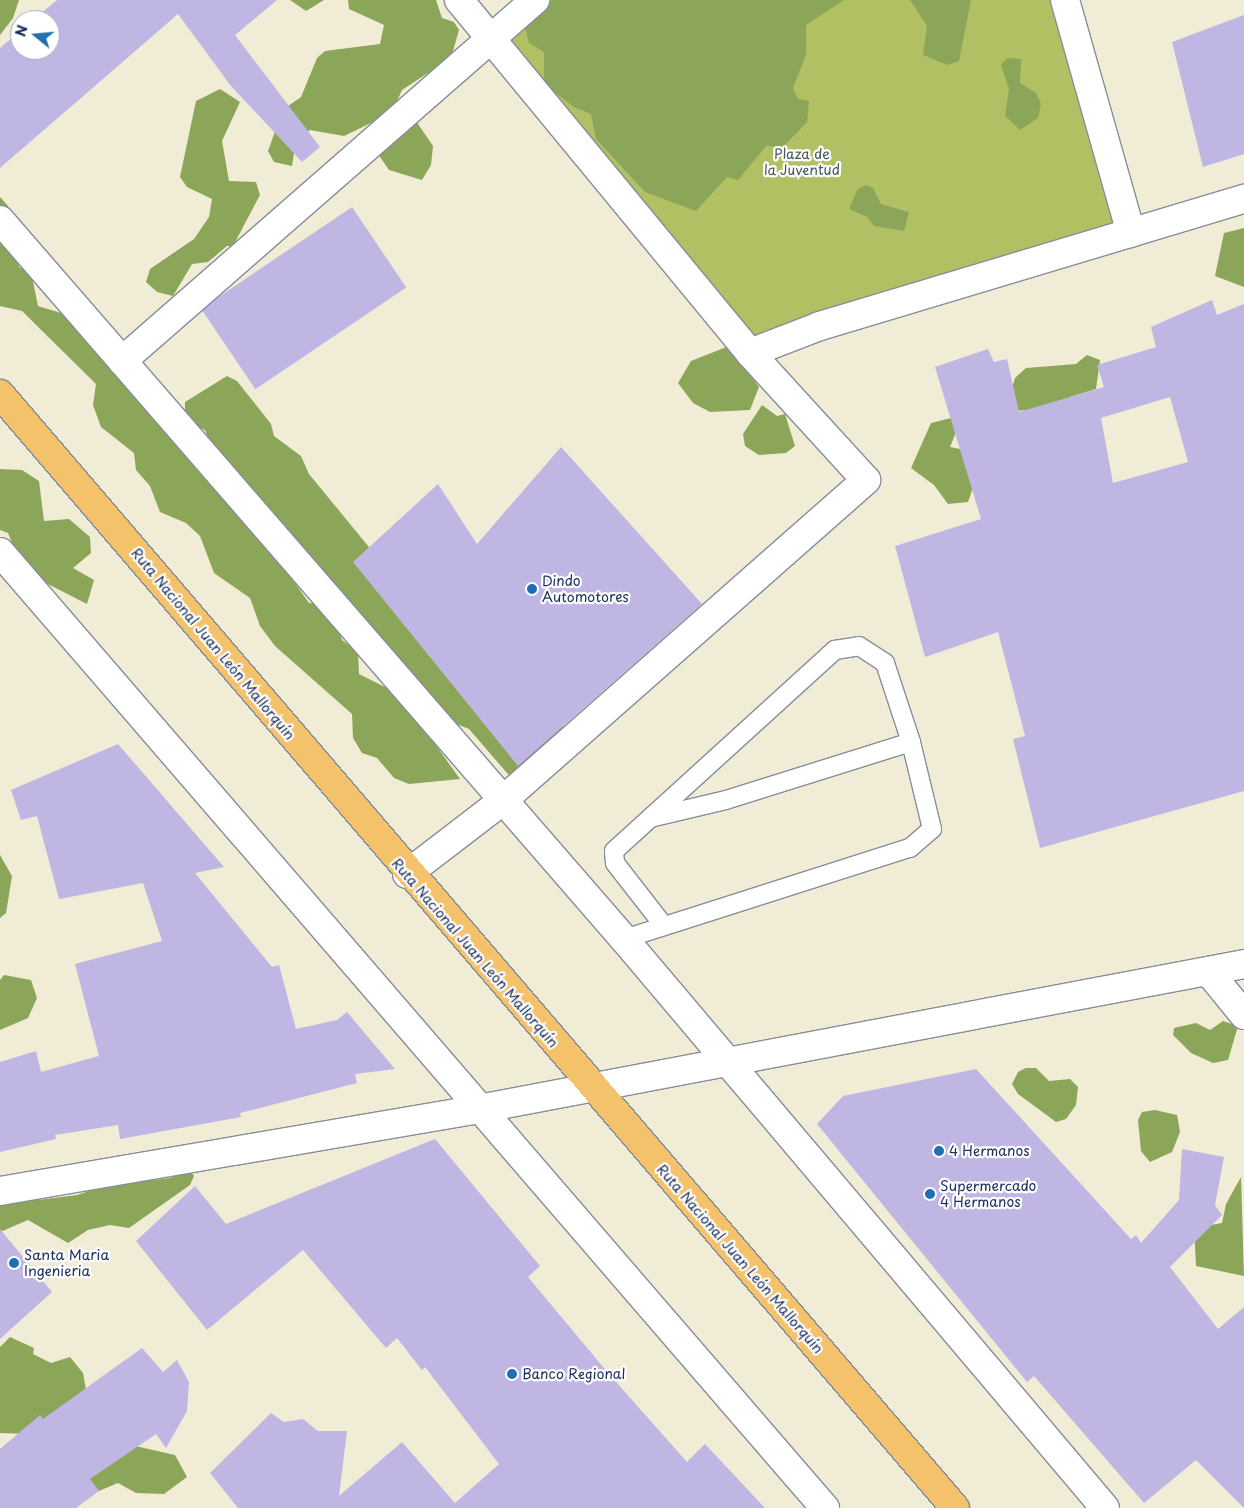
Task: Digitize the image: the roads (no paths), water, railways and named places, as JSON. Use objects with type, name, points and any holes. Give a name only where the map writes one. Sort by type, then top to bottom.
[{"type":"highway","name":"Ruta Nacional Juan León Mallorquín","points":[[0,394],[408,874],[955,1508]]},
{"type":"street","points":[[408,874],[501,802],[866,480],[750,353],[459,0]]},
{"type":"street","points":[[122,361],[493,40],[535,0]]},
{"type":"street","points":[[1065,0],[1131,233]]},
{"type":"street","points":[[750,353],[820,326],[1244,199]]},
{"type":"street","points":[[0,220],[501,802],[624,939],[1105,1508]]},
{"type":"street","points":[[0,552],[484,1108],[825,1508]]},
{"type":"street","points":[[0,1191],[484,1108],[1244,964]]},
{"type":"street","points":[[1208,971],[1244,1015]]},
{"type":"lane","points":[[624,939],[910,848],[932,829],[911,742],[885,663],[859,646],[835,650],[614,851],[615,863],[664,926]]},
{"type":"lane","points":[[650,818],[726,800],[911,742]]},
{"type":"place","name":"Dindo Automotores","points":[[532,589]]},
{"type":"place","name":"4 Hermanos","points":[[939,1151]]},
{"type":"place","name":"Supermercado 4 Hermanos","points":[[930,1194]]},
{"type":"place","name":"Santa Maria Ingenieria","points":[[14,1263]]},
{"type":"place","name":"Banco Regional","points":[[512,1374]]},
{"type":"park label","name":"Plaza de la Juventud","points":[[802,162]]}]
